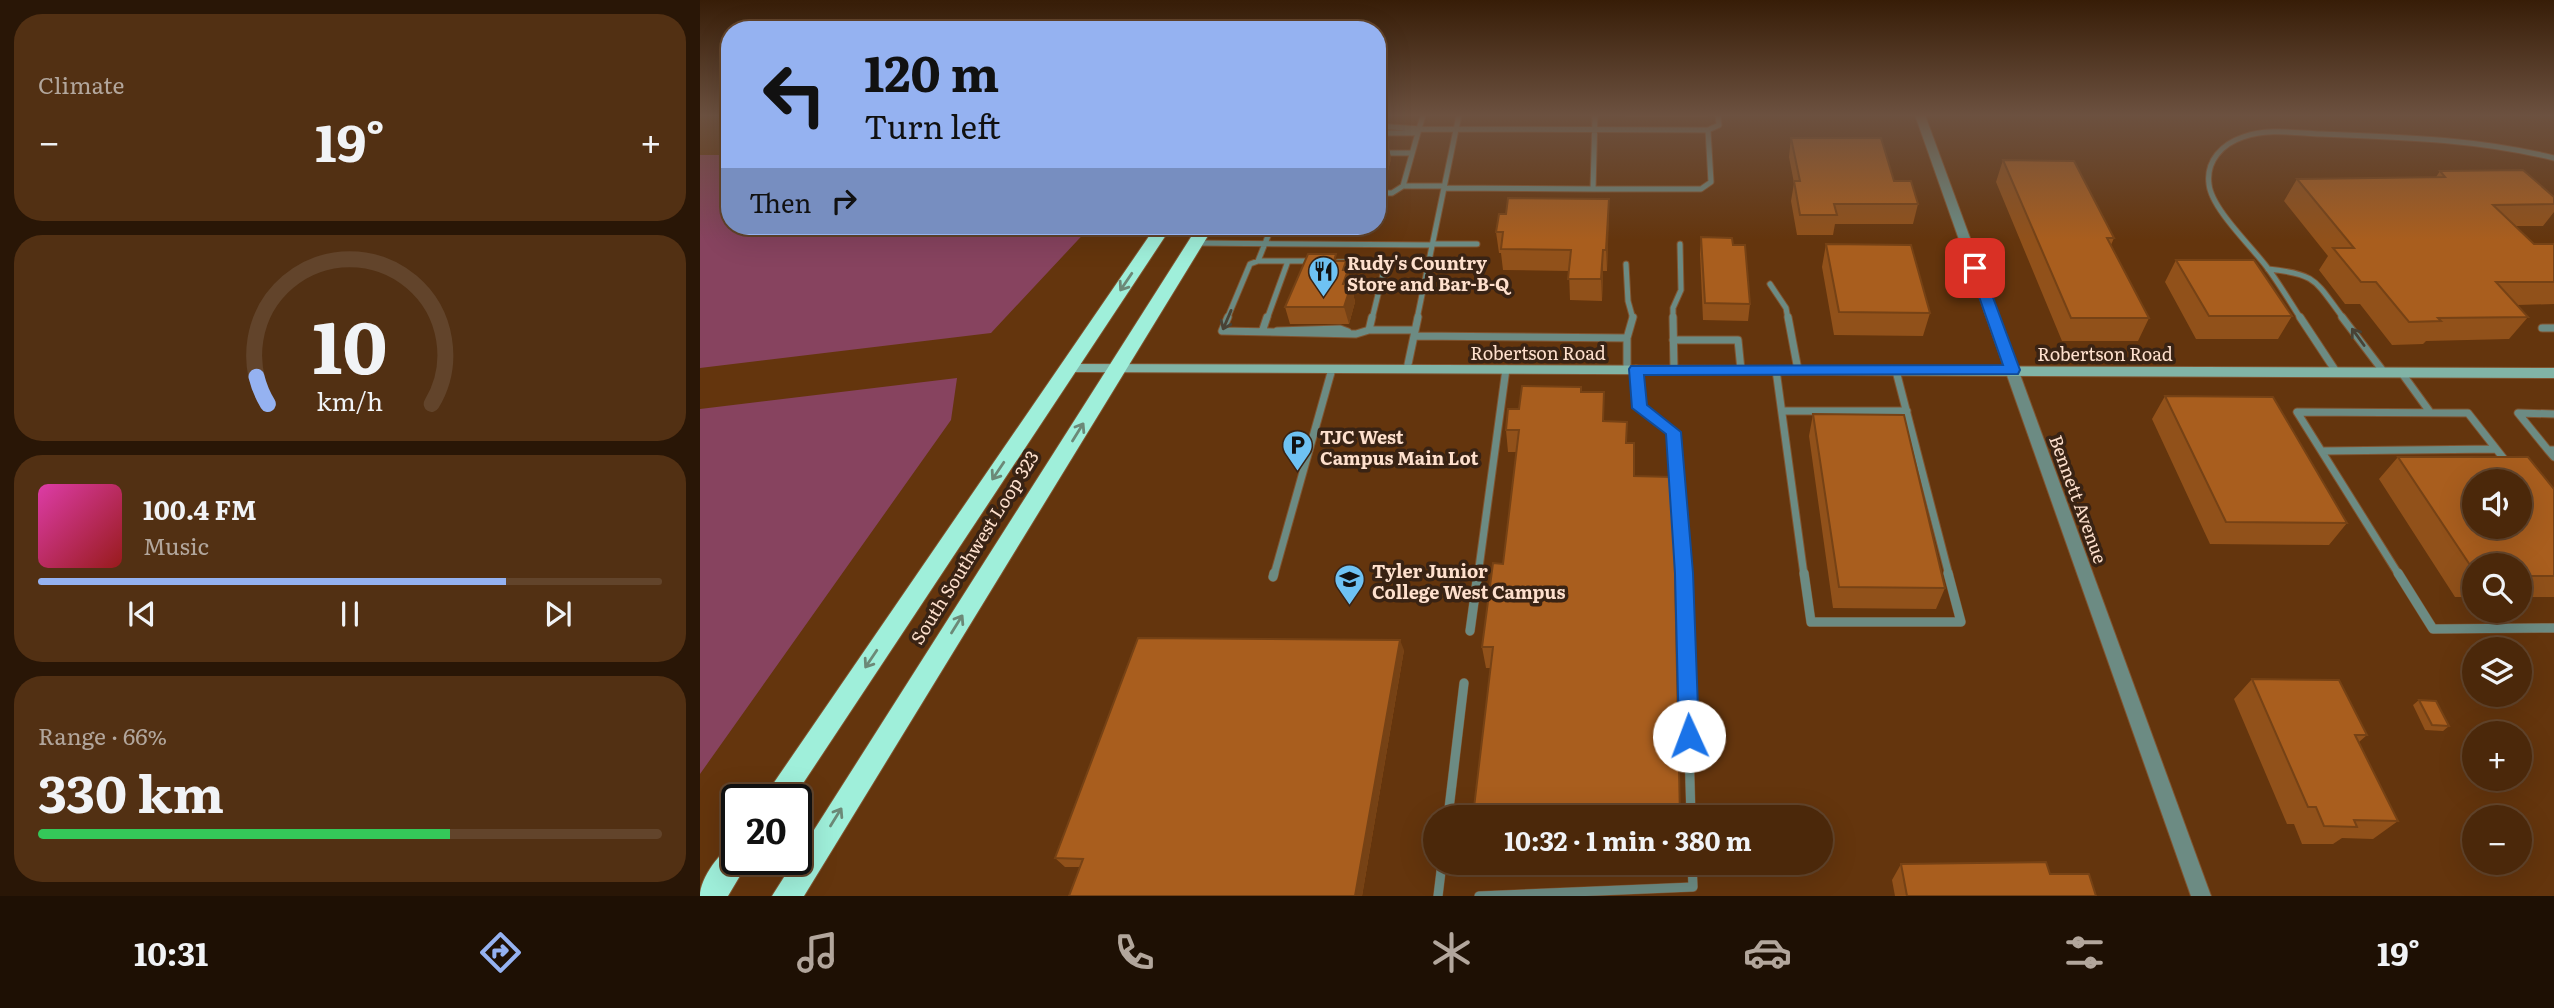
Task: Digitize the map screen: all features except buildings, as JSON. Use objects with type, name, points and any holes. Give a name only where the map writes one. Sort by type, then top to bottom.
[{"type":"highway","name":"South Southwest Loop 323","points":[[787,784],[1158,235]]},
{"type":"highway","name":"South Southwest Loop 323","points":[[787,896],[1201,235]]},
{"type":"highway","points":[[710,896],[725,875]]},
{"type":"street","name":"Bennett Avenue","points":[[1935,157],[2201,896]]},
{"type":"street","name":"Robertson Road","points":[[1068,368],[2335,370],[2554,373]]},
{"type":"lane","points":[[1403,186],[1411,157]]},
{"type":"lane","points":[[1407,369],[1450,157]]},
{"type":"lane","points":[[1593,189],[1594,157]]},
{"type":"lane","points":[[1386,193],[1392,193],[1403,186],[1701,189],[1711,182],[1710,157]]},
{"type":"lane","points":[[2215,157],[2209,167],[2207,184],[2221,211],[2267,269],[2335,370]]},
{"type":"lane","points":[[1258,261],[1268,235]]},
{"type":"lane","points":[[1196,243],[1477,244]]},
{"type":"lane","points":[[1368,330],[1390,244]]},
{"type":"lane","points":[[1675,370],[1673,308],[1681,290],[1680,244]]},
{"type":"lane","points":[[1316,261],[1258,261],[1250,264],[1223,331],[1266,332],[1289,328],[1340,329],[1356,334],[1368,330],[1627,338]]},
{"type":"lane","points":[[1266,332],[1289,261]]},
{"type":"lane","points":[[1330,261],[1386,262]]},
{"type":"lane","points":[[1626,264],[1627,297],[1633,312],[1633,327],[1627,338],[1639,408],[1674,432],[1684,573],[1691,805]]},
{"type":"lane","points":[[2267,269],[2306,274],[2318,283],[2383,371]]},
{"type":"lane","points":[[1770,284],[1786,308],[1798,370]]},
{"type":"lane","points":[[2542,328],[2554,328]]},
{"type":"lane","points":[[1674,340],[1738,340],[1741,370]]},
{"type":"lane","points":[[1273,577],[1332,369]]},
{"type":"lane","points":[[1470,631],[1506,369]]},
{"type":"lane","points":[[1776,370],[1811,622],[1961,622],[1896,371]]},
{"type":"lane","points":[[2400,371],[2430,412]]},
{"type":"lane","points":[[1782,411],[1907,411]]},
{"type":"lane","points":[[2512,469],[2468,413],[2297,412],[2433,629],[2554,628]]},
{"type":"lane","points":[[2554,414],[2518,413],[2551,450],[2554,457]]},
{"type":"lane","points":[[2322,452],[2496,449]]},
{"type":"lane","points":[[1449,805],[1464,683]]},
{"type":"lane","points":[[1438,896],[1441,875]]},
{"type":"lane","points":[[1479,896],[1693,887],[1692,875]]},
{"type":"shaded area","points":[[700,157],[721,157],[721,235],[1083,235],[991,333],[700,368]]},
{"type":"shaded area","points":[[957,378],[951,420],[700,774],[700,409]]},
{"type":"place","name":"Rudy's Country Store and Bar-B-Q","points":[[1324,299]]},
{"type":"place","name":"TJC West Campus Main Lot","points":[[1297,473]]},
{"type":"place","name":"Tyler Junior College West Campus","points":[[1349,607]]},
{"type":"route","points":[[1689,736],[1684,573],[1674,432],[1639,408],[1636,369],[2012,370],[1975,268]]}]
